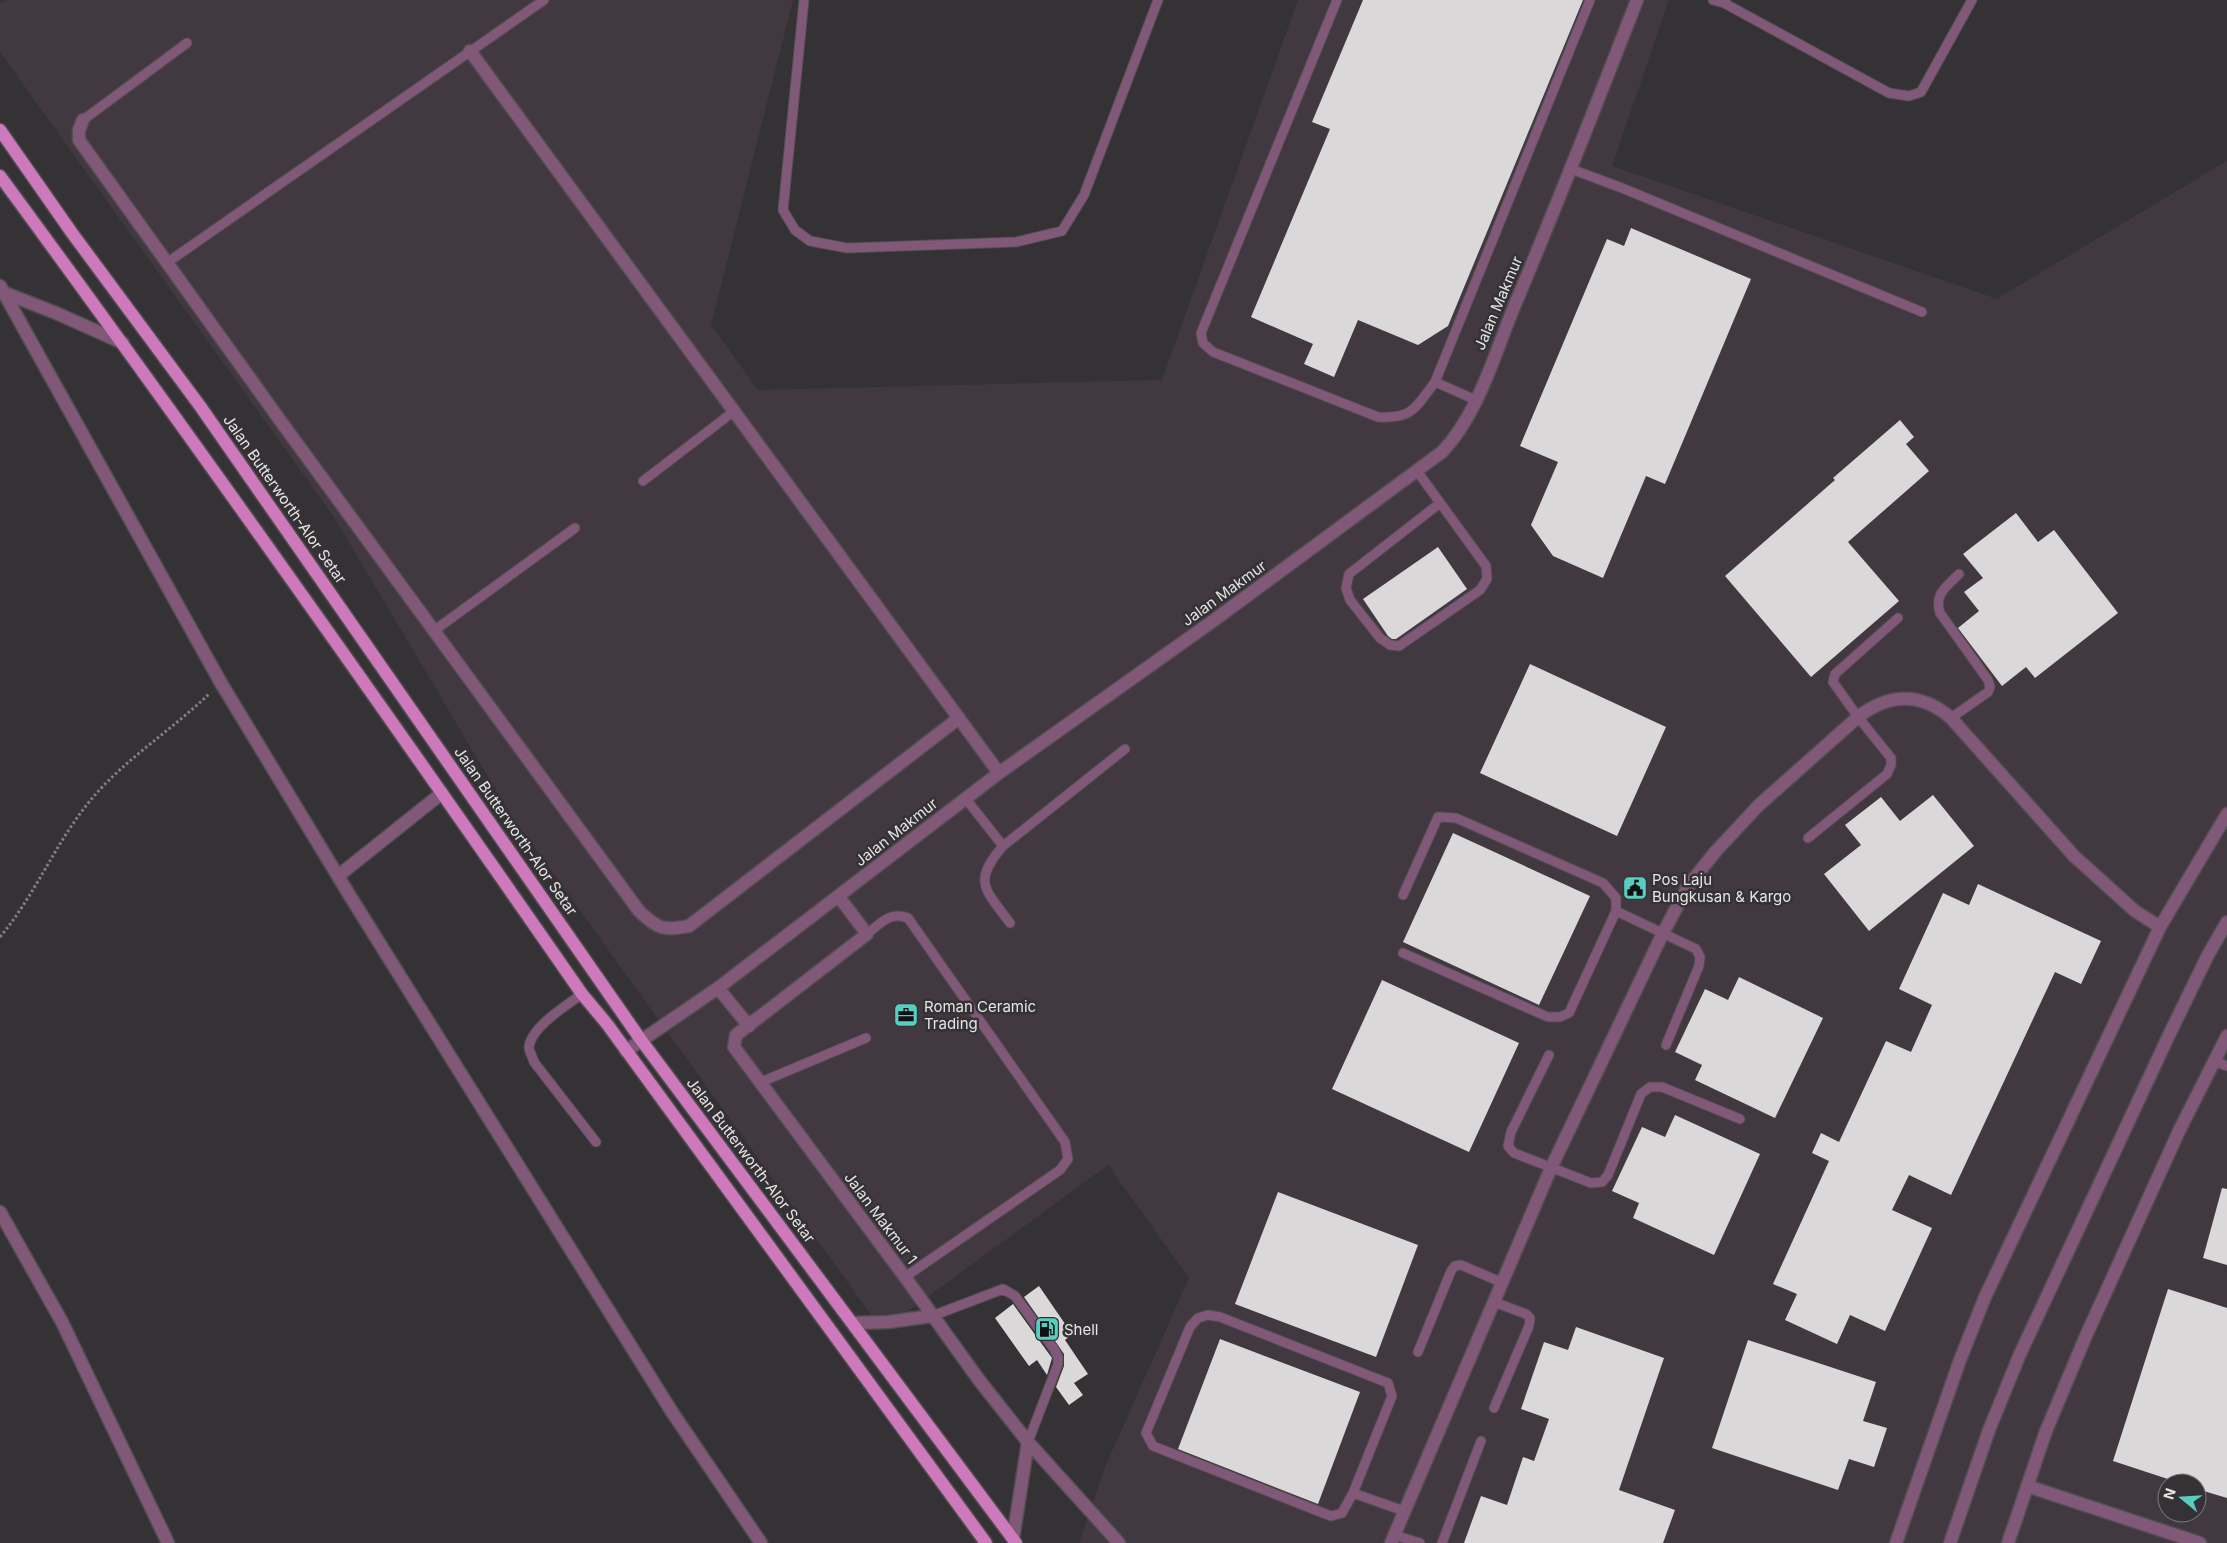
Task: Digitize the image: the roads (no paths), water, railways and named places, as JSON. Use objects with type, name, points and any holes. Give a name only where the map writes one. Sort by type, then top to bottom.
[{"type":"main road","name":"Jalan Butterworth-Alor Setar","points":[[0,130],[72,232],[206,414],[641,1040],[1014,1541]]},
{"type":"main road","points":[[0,176],[123,344],[442,793],[582,994],[986,1543]]},
{"type":"street","name":"Jalan Makmur","points":[[626,1052],[718,988],[999,773],[1213,621],[1417,471],[1442,452],[1457,437],[1476,400],[1571,169],[1637,0]]},
{"type":"street","points":[[470,51],[999,773]]},
{"type":"street","points":[[83,120],[78,130],[79,140],[282,423],[639,910],[653,925],[671,930],[689,926],[959,718]]},
{"type":"street","points":[[2,290],[123,344]]},
{"type":"street","points":[[2,290],[221,683],[338,876],[672,1412],[761,1543]]},
{"type":"street","points":[[1393,1539],[1551,1168],[1663,933],[1688,886],[1759,805],[1869,708],[1885,701],[1908,699],[1938,707],[1951,718],[2074,856],[2135,912],[2160,927]]},
{"type":"street","points":[[338,876],[442,793]]},
{"type":"street","points":[[1896,1543],[1960,1360],[1985,1297],[2160,927],[2227,814]]},
{"type":"street","points":[[839,896],[867,934]]},
{"type":"street","points":[[1950,1543],[1989,1430],[2020,1354],[2169,1035],[2227,922]]},
{"type":"street","name":"Jalan Makmur 1","points":[[867,934],[736,1036],[734,1047],[979,1380],[1028,1442],[1119,1543]]},
{"type":"street","points":[[718,988],[749,1026]]},
{"type":"street","points":[[2008,1543],[2046,1431],[2085,1338],[2179,1131],[2227,1036]]},
{"type":"street","points":[[0,1212],[62,1322],[168,1543]]},
{"type":"street","points":[[853,1323],[888,1322],[932,1316]]},
{"type":"street","points":[[1014,1541],[1028,1442]]},
{"type":"street","points":[[2027,1486],[2200,1543]]},
{"type":"lane","points":[[168,262],[544,0]]},
{"type":"lane","points":[[804,0],[782,210],[794,230],[810,241],[847,248],[1016,242],[1062,231],[1084,194],[1158,0]]},
{"type":"lane","points":[[1337,0],[1202,333],[1203,343],[1213,352],[1378,417],[1396,418],[1406,415],[1419,403],[1435,382],[1590,0]]},
{"type":"lane","points":[[1713,0],[1725,2],[1889,93],[1908,96],[1922,92],[1972,0]]},
{"type":"lane","points":[[83,120],[187,43]]},
{"type":"lane","points":[[1571,169],[1622,188],[1922,312]]},
{"type":"lane","points":[[1435,382],[1476,400]]},
{"type":"lane","points":[[642,481],[733,412]]},
{"type":"lane","points":[[1417,471],[1486,566],[1487,579],[1480,590],[1399,646],[1390,645],[1380,638],[1350,600],[1346,588],[1349,574],[1440,503]]},
{"type":"lane","points":[[435,630],[575,528]]},
{"type":"lane","points":[[1951,718],[1988,692],[1990,687],[1988,680],[1940,613],[1937,603],[1939,594],[1958,574]]},
{"type":"lane","points":[[1808,838],[1887,774],[1891,765],[1891,758],[1833,682],[1835,674],[1898,618]]},
{"type":"lane","points":[[1010,923],[986,892],[984,880],[989,862],[1003,846],[1125,749]]},
{"type":"lane","points":[[966,798],[1003,846]]},
{"type":"lane","points":[[1403,895],[1438,817],[1445,817],[1456,818],[1603,883],[1616,898],[1616,911],[1569,1014],[1560,1017],[1548,1017],[1403,953]]},
{"type":"lane","points":[[1616,911],[1696,949],[1700,957],[1699,966],[1666,1045]]},
{"type":"lane","points":[[867,934],[890,916],[899,914],[908,918],[1065,1142],[1068,1159],[1060,1170],[905,1277]]},
{"type":"lane","points":[[582,994],[538,1029],[531,1039],[529,1049],[534,1062],[596,1142]]},
{"type":"lane","points":[[759,1083],[866,1038]]},
{"type":"lane","points":[[1549,1055],[1511,1132],[1508,1146],[1514,1153],[1591,1183],[1602,1182],[1608,1176],[1641,1094],[1650,1087],[1662,1087],[1740,1120]]},
{"type":"lane","points":[[2214,1061],[2227,1066]]},
{"type":"lane","points":[[1418,1352],[1451,1271],[1455,1266],[1460,1265],[1503,1283]]},
{"type":"lane","points":[[932,1316],[1003,1289],[1015,1296],[1058,1357],[1058,1364],[1028,1442]]},
{"type":"lane","points":[[1494,1302],[1526,1314],[1530,1318],[1529,1326],[1494,1408]]},
{"type":"lane","points":[[1208,1315],[1220,1317],[1388,1384],[1392,1396],[1353,1493],[1342,1513],[1330,1516],[1153,1446],[1146,1433],[1190,1327],[1198,1318],[1208,1315]]},
{"type":"lane","points":[[1442,1543],[1481,1441]]},
{"type":"lane","points":[[1353,1493],[1404,1511]]},
{"type":"lane","points":[[1393,1539],[1420,1543]]},
{"type":"place","name":"Pos Laju Bungkusan & Kargo","points":[[1635,888]]},
{"type":"place","name":"Roman Ceramic Trading","points":[[906,1015]]},
{"type":"place","name":"Shell","points":[[1047,1329]]}]
